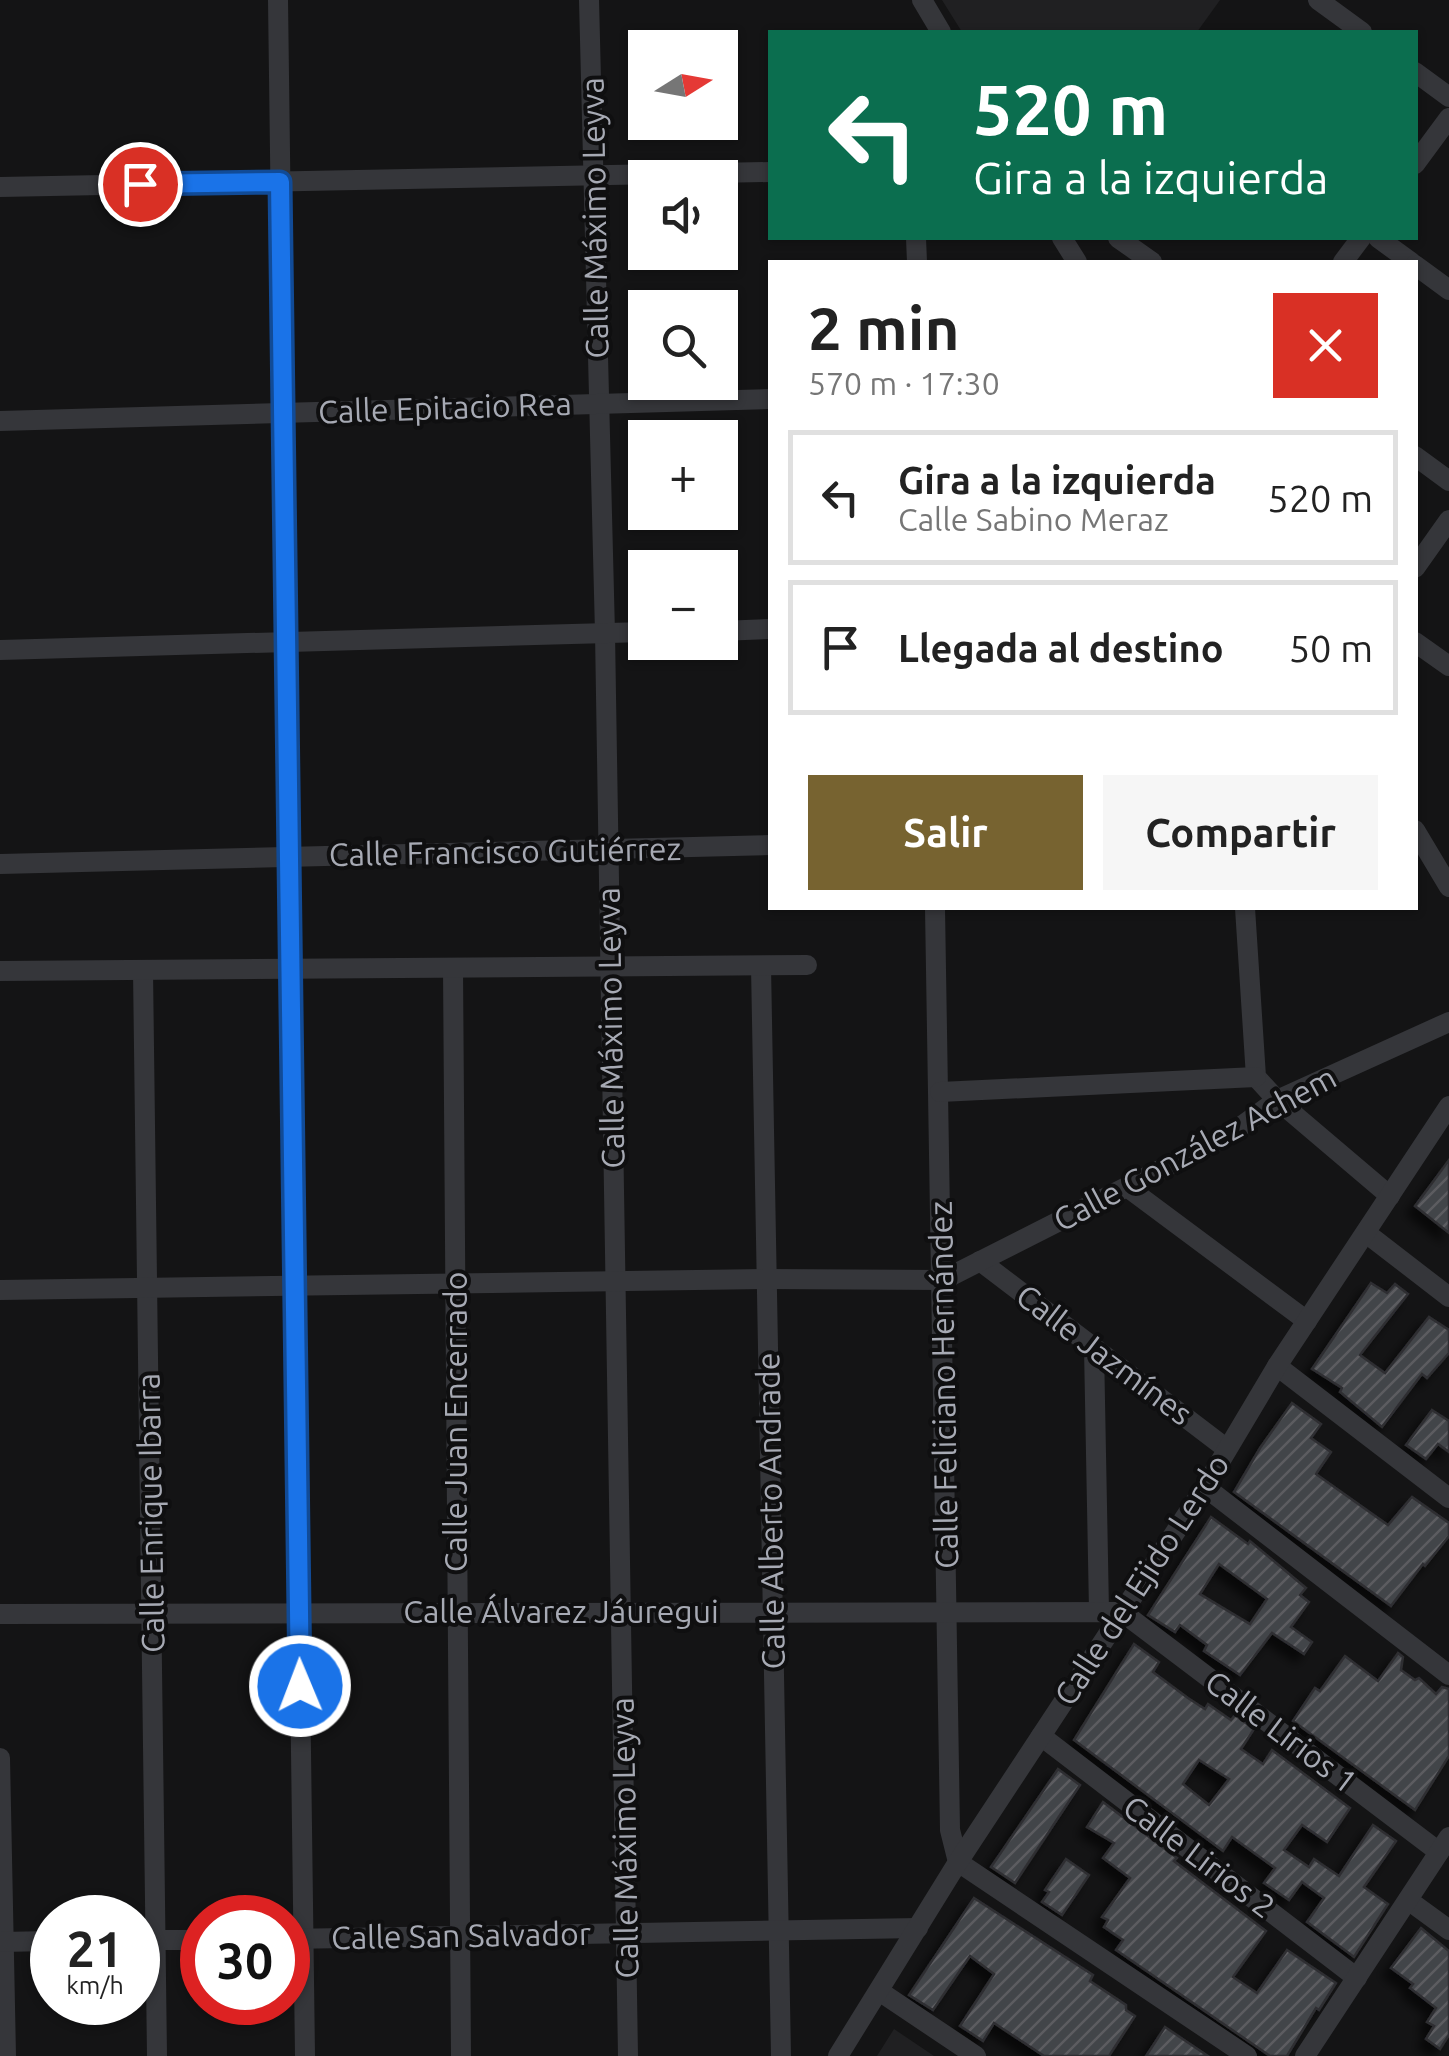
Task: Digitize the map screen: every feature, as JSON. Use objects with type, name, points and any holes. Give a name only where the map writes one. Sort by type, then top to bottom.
[{"type":"street","points":[[278,0],[300,1613],[297,1895]]},
{"type":"street","name":"Calle Máximo Leyva","points":[[589,0],[605,634],[628,2056]]},
{"type":"street","points":[[922,0],[940,30]]},
{"type":"street","points":[[1318,0],[1359,30]]},
{"type":"street","points":[[1418,74],[1449,97]]},
{"type":"street","points":[[1418,160],[1449,118]]},
{"type":"street","points":[[0,187],[768,172]]},
{"type":"street","points":[[1121,240],[1149,260]]},
{"type":"street","points":[[1381,240],[1408,260]]},
{"type":"street","points":[[1418,268],[1449,290]]},
{"type":"street","name":"Calle Epitacio Rea","points":[[0,422],[768,398]]},
{"type":"street","points":[[1418,458],[1449,480]]},
{"type":"street","points":[[1418,564],[1449,520]]},
{"type":"street","points":[[738,630],[768,629]]},
{"type":"street","points":[[0,650],[628,633]]},
{"type":"street","points":[[1418,644],[1449,666]]},
{"type":"street","points":[[1418,837],[1449,852]]},
{"type":"street","points":[[1418,839],[1449,887]]},
{"type":"street","name":"Calle Francisco Gutiérrez","points":[[0,864],[768,845]]},
{"type":"street","name":"Calle Feliciano Hernández","points":[[935,910],[950,1830],[958,1862]]},
{"type":"street","points":[[1245,910],[1256,1077],[1277,1100],[1390,1196]]},
{"type":"street","points":[[0,971],[806,965]]},
{"type":"street","name":"Calle Alberto Andrade","points":[[761,966],[781,2056]]},
{"type":"street","name":"Calle Juan Encerrado","points":[[453,968],[461,2056]]},
{"type":"street","name":"Calle Enrique Ibarra","points":[[143,970],[152,1614],[148,1895]]},
{"type":"street","name":"Calle González Achem","points":[[943,1280],[1229,1135],[1277,1100],[1449,1022]]},
{"type":"street","points":[[940,1092],[1256,1077]]},
{"type":"street","name":"Calle del Ejido Lerdo","points":[[838,2056],[958,1862],[1205,1487],[1277,1366],[1449,1106]]},
{"type":"street","points":[[1127,1187],[1307,1321]]},
{"type":"street","points":[[1366,1232],[1449,1297]]},
{"type":"street","name":"Calle Jazmínes","points":[[980,1261],[1228,1449]]},
{"type":"street","points":[[0,1290],[943,1280]]},
{"type":"street","points":[[1094,1348],[1099,1611]]},
{"type":"street","points":[[1277,1366],[1449,1498]]},
{"type":"street","points":[[1205,1487],[1449,1675]]},
{"type":"street","name":"Calle Álvarez Jáuregui","points":[[0,1614],[1122,1612]]},
{"type":"street","name":"Calle Lirios 1","points":[[1122,1612],[1444,1844]]},
{"type":"street","name":"Calle Lirios 2","points":[[1041,1736],[1357,1978]]},
{"type":"street","points":[[0,1758],[6,2056]]},
{"type":"street","points":[[1305,2056],[1444,1844]]},
{"type":"street","points":[[958,1862],[1248,2056]]},
{"type":"street","points":[[1408,1900],[1449,1930]]},
{"type":"street","name":"Calle San Salvador","points":[[310,1939],[918,1928]]},
{"type":"street","points":[[2,1942],[30,1942]]},
{"type":"street","points":[[879,1991],[976,2056]]},
{"type":"street","name":"Calle Enrique Ibarra","points":[[154,2025],[157,2056]]},
{"type":"street","points":[[303,2025],[305,2056]]},
{"type":"shaded area","points":[[942,0],[1220,0],[1198,30],[961,30]]},
{"type":"shaded area","points":[[894,2029],[934,2056],[877,2056]]},
{"type":"building","points":[[1449,1160],[1449,1233],[1415,1206]]},
{"type":"building","points":[[1371,1283],[1387,1293],[1395,1284],[1408,1294],[1360,1355],[1385,1373],[1429,1317],[1449,1330],[1449,1353],[1427,1378],[1422,1374],[1382,1427],[1340,1392],[1342,1388],[1312,1369]]},
{"type":"building","points":[[1292,1403],[1321,1424],[1311,1438],[1331,1452],[1316,1474],[1388,1525],[1412,1497],[1449,1523],[1449,1536],[1391,1606],[1234,1492]]},
{"type":"building","points":[[1432,1410],[1449,1421],[1449,1452],[1438,1444],[1426,1459],[1406,1445]]},
{"type":"building","points":[[1211,1517],[1248,1544],[1250,1541],[1306,1588],[1300,1595],[1309,1602],[1291,1627],[1312,1642],[1304,1654],[1272,1633],[1240,1675],[1204,1651],[1207,1645],[1180,1625],[1175,1632],[1148,1615]],"holes":[[[1219,1564],[1267,1599],[1250,1624],[1200,1594]]]},
{"type":"building","points":[[1134,1644],[1159,1662],[1153,1672],[1188,1698],[1205,1709],[1208,1704],[1231,1720],[1235,1715],[1254,1729],[1241,1749],[1263,1764],[1272,1750],[1350,1808],[1327,1842],[1302,1825],[1284,1850],[1309,1867],[1314,1859],[1339,1876],[1373,1825],[1396,1841],[1364,1887],[1388,1904],[1354,1957],[1307,1922],[1324,1898],[1302,1882],[1289,1900],[1264,1883],[1275,1868],[1232,1837],[1223,1851],[1074,1740]],"holes":[[[1199,1760],[1229,1779],[1209,1805],[1183,1784]]]},
{"type":"building","points":[[1398,1653],[1403,1657],[1401,1670],[1415,1680],[1419,1678],[1436,1694],[1442,1687],[1449,1689],[1449,1756],[1415,1810],[1293,1721],[1315,1688],[1320,1691],[1345,1656],[1378,1681]]},
{"type":"building","points":[[1058,1769],[1080,1785],[1015,1883],[991,1867]]},
{"type":"building","points":[[1103,1802],[1266,1931],[1233,1977],[1257,1993],[1287,1950],[1336,1983],[1287,2056],[1270,2056],[1116,1950],[1123,1940],[1104,1927],[1108,1920],[1102,1917],[1130,1878],[1103,1858],[1114,1843],[1087,1827]]},
{"type":"building","points":[[1066,1859],[1089,1875],[1062,1915],[1042,1902],[1049,1892],[1045,1890]]},
{"type":"building","points":[[974,1898],[1093,1975],[1090,1981],[1126,2005],[1126,2010],[1135,2016],[1109,2056],[1044,2056],[994,2023],[983,2041],[960,2026],[994,1974],[970,1956],[933,2010],[909,1995]]},
{"type":"building","points":[[1421,1928],[1449,1951],[1449,2035],[1440,2049],[1426,2039],[1434,2026],[1427,2022],[1436,2008],[1391,1968]]},
{"type":"building","points":[[1165,2027],[1208,2056],[1146,2056]]},
{"type":"route","points":[[140,184],[280,182],[300,1686]]}]
